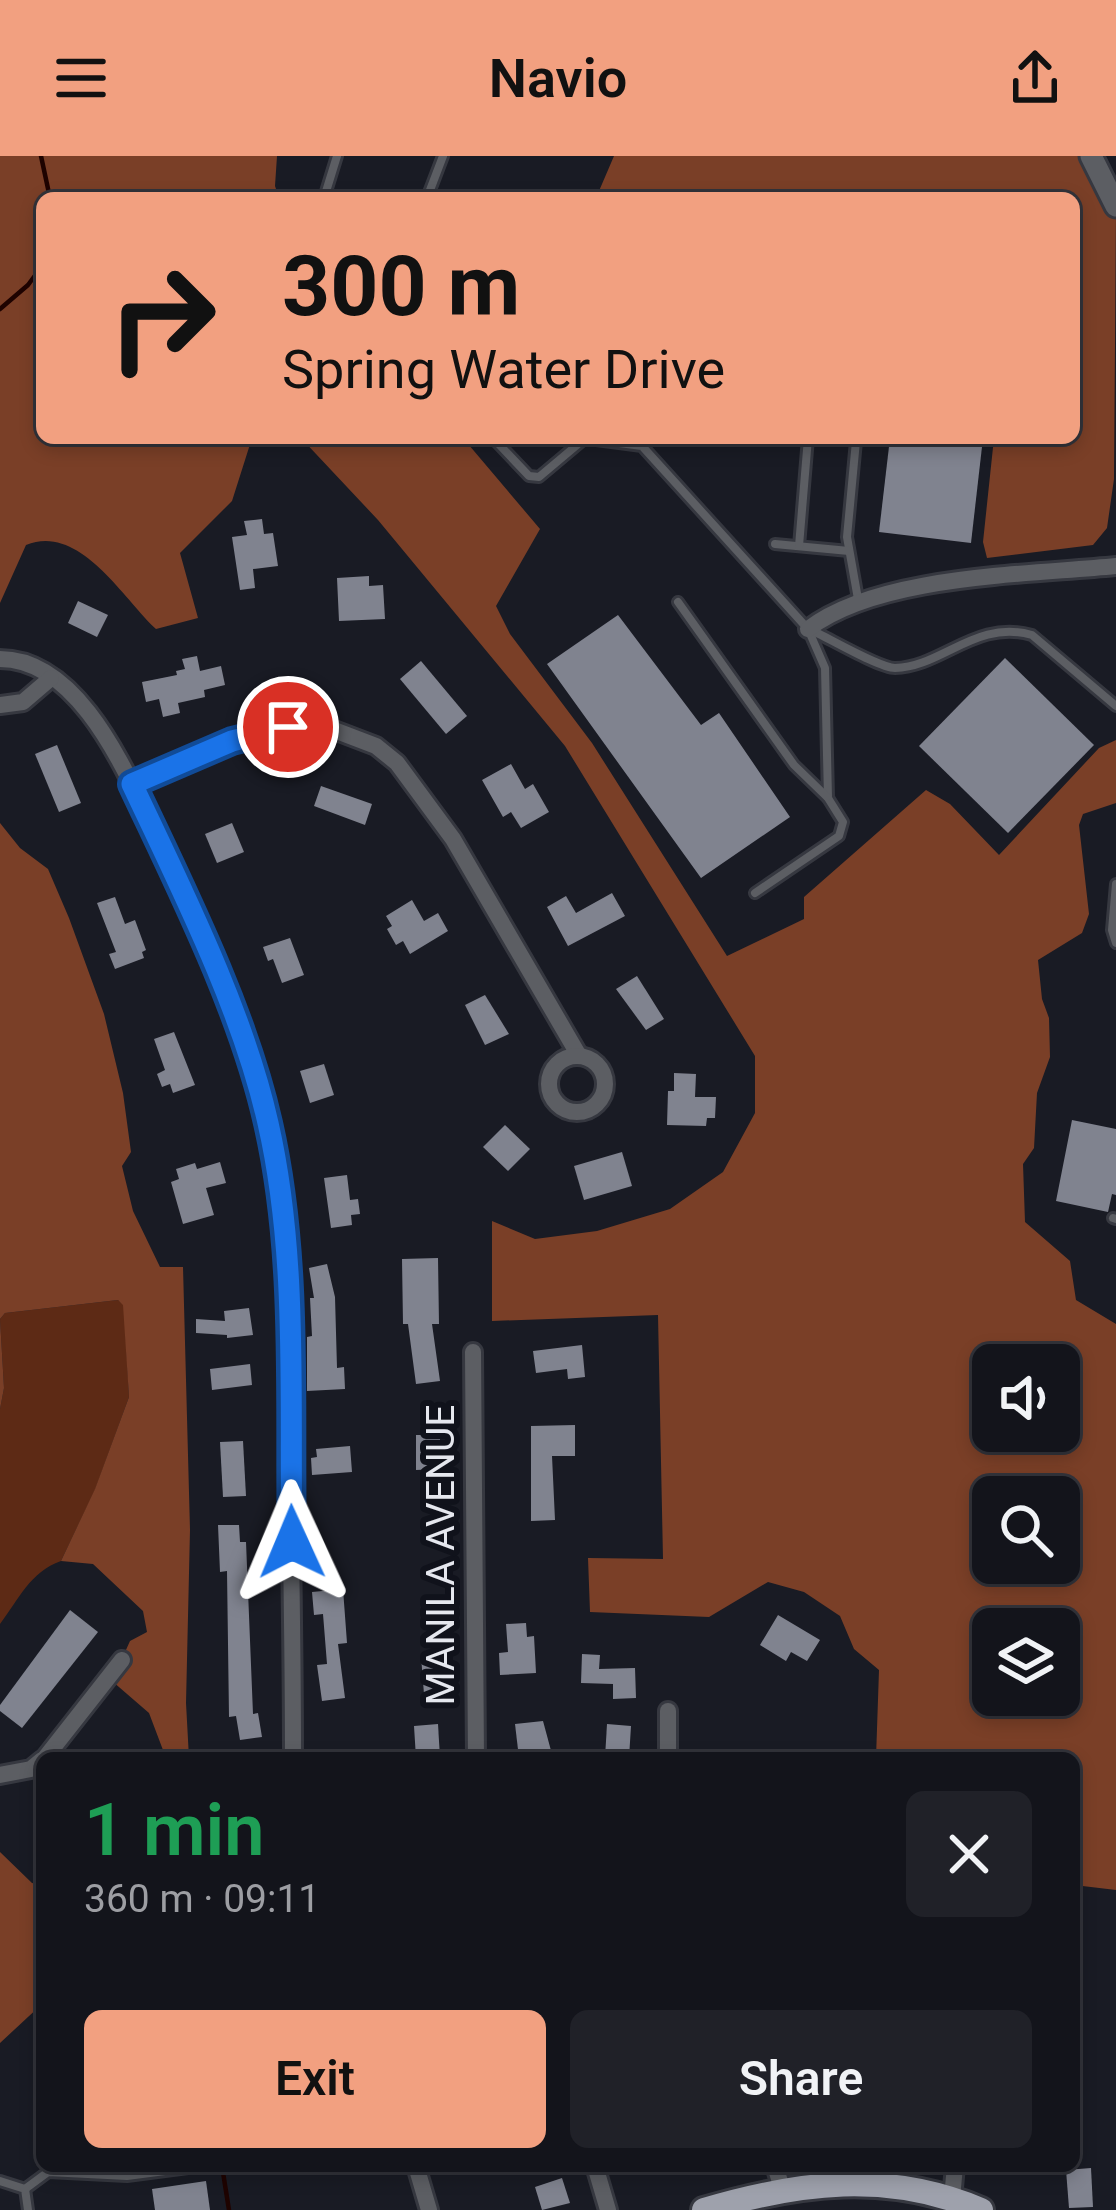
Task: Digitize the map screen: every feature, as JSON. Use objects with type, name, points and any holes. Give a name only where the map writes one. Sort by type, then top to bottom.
[{"type":"main road","points":[[704,2210],[779,2177],[868,2182],[981,2210]]},
{"type":"street","points":[[1091,156],[1116,206]]},
{"type":"street","points":[[808,629],[858,599],[934,585],[1116,566]]},
{"type":"street","points":[[0,659],[19,659],[51,678],[116,748],[213,964],[268,1119],[287,1251],[293,1752]]},
{"type":"street","points":[[0,705],[23,701],[51,678]]},
{"type":"street","points":[[132,784],[266,730],[321,725],[376,746],[397,763],[453,839],[578,1054]]},
{"type":"street","name":"MANILA AVENUE","points":[[473,1352],[476,1752]]},
{"type":"street","points":[[49,1752],[122,1660]]},
{"type":"street","points":[[668,1711],[668,1752]]},
{"type":"street","points":[[0,1775],[36,1765]]},
{"type":"street","points":[[418,2172],[429,2210]]},
{"type":"street","points":[[598,2172],[608,2210]]},
{"type":"street","points":[[937,2200],[952,2172]]},
{"type":"lane","points":[[326,192],[337,156]]},
{"type":"lane","points":[[429,192],[442,156]]},
{"type":"lane","points":[[499,444],[529,476],[539,477],[576,444]]},
{"type":"lane","points":[[636,444],[808,629],[825,668],[828,798]]},
{"type":"lane","points":[[799,546],[808,444]]},
{"type":"lane","points":[[856,444],[847,537],[858,599]]},
{"type":"lane","points":[[775,544],[849,551]]},
{"type":"lane","points":[[677,602],[794,765],[828,798],[843,822],[839,836],[755,893]]},
{"type":"lane","points":[[808,629],[853,648],[875,664],[898,668],[964,642],[1006,630],[1021,632],[1032,635],[1116,706]]},
{"type":"lane","points":[[1116,884],[1112,930],[1116,943]]},
{"type":"lane","points":[[25,2189],[49,2172],[127,2176],[158,2172]]},
{"type":"lane","points":[[0,2181],[25,2189]]},
{"type":"lane","points":[[25,2189],[28,2210]]},
{"type":"shaded area","points":[[0,156],[277,156],[277,192],[36,192],[36,444],[250,444],[232,501],[180,553],[198,618],[156,629],[81,553],[45,541],[26,545],[0,603]]},
{"type":"shaded area","points":[[614,156],[1087,156],[1116,213],[1114,479],[1107,528],[1093,545],[987,558],[983,542],[993,444],[1080,444],[1080,192],[599,192]]},
{"type":"shaded area","points":[[307,444],[468,444],[540,529],[496,606],[510,634],[592,743],[727,956],[804,919],[804,897],[926,790],[950,804],[999,855],[1099,748],[1116,740],[1116,803],[1083,814],[1079,825],[1089,914],[1082,933],[1038,960],[1049,1018],[1050,1057],[1037,1093],[1034,1148],[1023,1164],[1025,1222],[1070,1261],[1076,1300],[1116,1324],[1116,1890],[1080,1886],[1080,1752],[876,1752],[879,1670],[854,1649],[840,1616],[804,1592],[768,1582],[709,1617],[590,1612],[588,1558],[663,1559],[658,1315],[492,1321],[492,1221],[535,1239],[597,1231],[670,1209],[723,1172],[755,1113],[755,1056],[565,746],[378,520]]},
{"type":"shaded area","points":[[0,823],[20,848],[48,869],[69,918],[104,1014],[123,1093],[131,1152],[122,1166],[133,1211],[160,1267],[183,1267],[190,1530],[189,1752],[164,1752],[149,1713],[112,1681],[130,1641],[147,1632],[143,1611],[93,1564],[61,1561],[95,1489],[129,1397],[123,1305],[118,1300],[5,1313],[0,1319]]},
{"type":"shaded area","points":[[118,1300],[124,1305],[129,1397],[95,1490],[61,1561],[33,1579],[0,1624],[0,1409],[4,1388],[0,1319],[5,1313]]},
{"type":"shaded area","points":[[0,1319],[4,1388],[0,1409]]},
{"type":"shaded area","points":[[0,1852],[36,1884],[36,2010],[0,2043]]},
{"type":"building","points":[[889,444],[982,444],[971,543],[879,532]]},
{"type":"building","points":[[262,519],[264,534],[273,533],[278,566],[253,569],[255,588],[240,590],[232,537],[247,535],[244,521]]},
{"type":"building","points":[[369,576],[369,586],[383,585],[385,619],[339,621],[337,578]]},
{"type":"building","points":[[78,601],[108,615],[97,637],[68,623]]},
{"type":"building","points":[[618,615],[701,725],[719,713],[790,817],[701,878],[547,664]]},
{"type":"building","points":[[197,656],[200,671],[221,666],[225,685],[204,690],[205,697],[178,703],[180,713],[163,717],[159,699],[146,702],[142,682],[177,675],[176,671],[185,669],[182,659]]},
{"type":"building","points":[[1005,658],[1094,745],[1008,833],[919,746]]},
{"type":"building","points":[[421,661],[467,716],[446,734],[400,679]]},
{"type":"building","points":[[57,745],[81,803],[59,812],[35,754]]},
{"type":"building","points":[[511,764],[525,789],[533,784],[549,812],[521,828],[511,812],[503,817],[482,780]]},
{"type":"building","points":[[321,786],[372,804],[365,825],[314,806]]},
{"type":"building","points":[[232,823],[244,852],[217,863],[205,834]]},
{"type":"building","points":[[612,893],[625,916],[568,946],[547,907],[566,896],[576,913]]},
{"type":"building","points":[[115,897],[125,924],[135,920],[146,950],[144,958],[115,969],[109,954],[116,952],[97,903]]},
{"type":"building","points":[[412,900],[424,921],[438,913],[448,931],[410,954],[403,941],[396,945],[386,916]]},
{"type":"building","points":[[290,938],[304,975],[282,983],[263,947]]},
{"type":"building","points":[[637,976],[664,1019],[646,1030],[616,989]]},
{"type":"building","points":[[485,995],[509,1034],[485,1045],[465,1005]]},
{"type":"building","points":[[174,1032],[195,1085],[173,1093],[170,1084],[162,1087],[157,1074],[165,1070],[154,1039]]},
{"type":"building","points":[[324,1064],[334,1095],[310,1103],[300,1071]]},
{"type":"building","points":[[674,1073],[696,1074],[695,1097],[716,1097],[715,1118],[707,1118],[706,1126],[667,1125]]},
{"type":"building","points":[[1072,1120],[1116,1129],[1116,1195],[1112,1194],[1108,1212],[1056,1201]]},
{"type":"building","points":[[505,1125],[530,1149],[508,1171],[483,1147]]},
{"type":"building","points":[[622,1152],[632,1186],[584,1200],[574,1166]]},
{"type":"building","points":[[220,1162],[226,1183],[206,1188],[214,1215],[183,1224],[171,1182],[179,1179],[176,1169]]},
{"type":"building","points":[[347,1175],[350,1200],[358,1199],[360,1214],[351,1215],[352,1225],[331,1228],[324,1178]]},
{"type":"building","points":[[438,1258],[439,1324],[432,1324],[440,1381],[416,1384],[408,1324],[403,1324],[402,1259]]},
{"type":"building","points":[[327,1264],[335,1297],[337,1368],[344,1367],[345,1389],[307,1391],[307,1337],[312,1336],[310,1298],[314,1298],[309,1268]]},
{"type":"building","points":[[249,1308],[253,1335],[227,1338],[196,1333],[196,1319],[225,1321],[224,1311]]},
{"type":"building","points":[[582,1345],[585,1377],[568,1379],[567,1369],[536,1373],[533,1351]]},
{"type":"building","points":[[250,1364],[252,1385],[212,1390],[210,1369]]},
{"type":"building","points":[[575,1425],[575,1456],[552,1456],[555,1520],[531,1521],[531,1426]]},
{"type":"building","points":[[416,1435],[440,1435],[440,1469],[416,1470]]},
{"type":"building","points":[[243,1441],[246,1496],[223,1497],[220,1442]]},
{"type":"building","points":[[350,1446],[352,1472],[312,1475],[316,1449]]},
{"type":"building","points":[[218,1525],[239,1525],[240,1542],[246,1542],[253,1714],[258,1713],[262,1737],[240,1740],[236,1716],[229,1717],[227,1571],[220,1572]]},
{"type":"building","points":[[343,1589],[347,1643],[338,1644],[345,1698],[322,1701],[317,1665],[327,1664],[323,1614],[314,1615],[312,1592]]},
{"type":"building","points":[[70,1610],[98,1632],[22,1728],[0,1711],[0,1705]]},
{"type":"building","points":[[778,1615],[820,1640],[807,1661],[791,1652],[786,1661],[760,1645]]},
{"type":"building","points":[[526,1623],[527,1637],[534,1636],[536,1673],[500,1675],[499,1653],[508,1652],[506,1624]]},
{"type":"building","points":[[582,1654],[600,1655],[599,1669],[635,1668],[636,1698],[613,1699],[613,1684],[581,1683]]},
{"type":"building","points":[[440,1655],[443,1692],[424,1694],[421,1656]]},
{"type":"building","points":[[543,1721],[551,1752],[518,1752],[515,1724]]},
{"type":"building","points":[[438,1724],[440,1752],[416,1752],[414,1726]]},
{"type":"building","points":[[607,1724],[631,1726],[629,1752],[605,1752]]},
{"type":"building","points":[[1091,2168],[1093,2207],[1069,2208],[1066,2172]]},
{"type":"building","points":[[562,2178],[570,2203],[542,2210],[535,2187]]},
{"type":"building","points":[[206,2181],[210,2210],[155,2210],[152,2189]]},
{"type":"waterway","points":[[41,156],[49,192]]},
{"type":"waterway","points":[[0,309],[36,274]]},
{"type":"waterway","points":[[223,2172],[229,2210]]},
{"type":"route","points":[[288,727],[232,741],[132,784],[213,964],[268,1119],[287,1251],[292,1542]]}]
